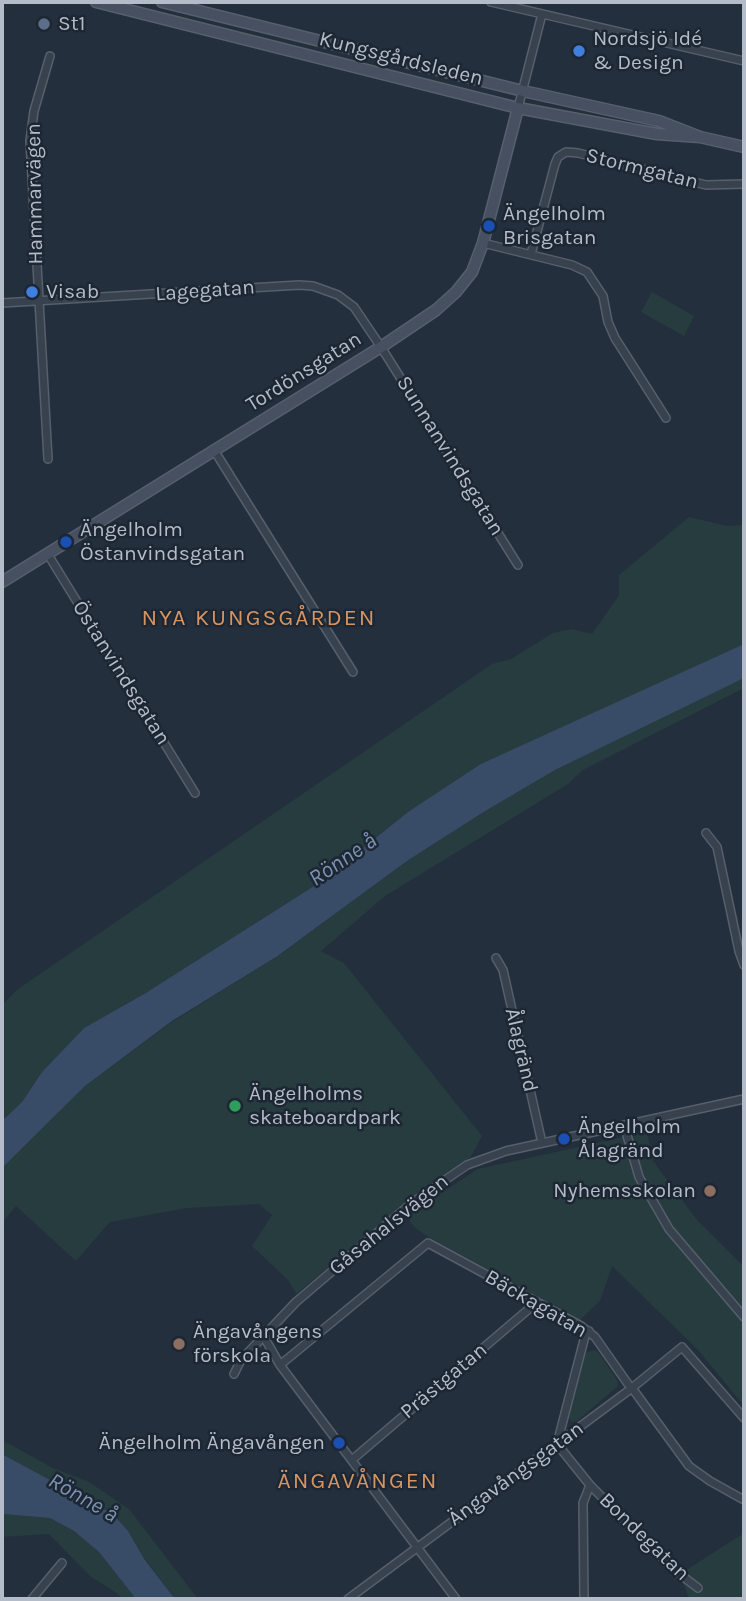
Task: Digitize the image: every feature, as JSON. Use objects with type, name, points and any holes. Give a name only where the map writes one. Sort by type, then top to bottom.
[{"type":"main road","name":"Kungsgårdsleden","points":[[96,2],[518,108],[657,134],[700,137]]},
{"type":"main road","name":"Kungsgårdsleden","points":[[162,2],[523,92],[659,121],[700,137],[744,147]]},
{"type":"main road","name":"Tordönsgatan","points":[[2,582],[381,347],[436,310],[456,292],[472,272],[483,243],[518,108]]},
{"type":"street","points":[[491,2],[744,61]]},
{"type":"street","points":[[518,108],[542,14]]},
{"type":"street","name":"Hammarvägen","points":[[48,459],[30,141],[34,111],[50,56]]},
{"type":"street","name":"Stormgatan","points":[[531,254],[555,164],[566,152],[706,185],[744,184]]},
{"type":"street","points":[[483,243],[577,266],[587,272],[603,296],[608,322],[615,338],[666,418]]},
{"type":"street","name":"Lagegatan","points":[[2,303],[286,285],[313,286],[350,302],[381,347]]},
{"type":"street","name":"Sunnanvindsgatan","points":[[381,347],[518,565]]},
{"type":"street","points":[[214,450],[353,672]]},
{"type":"street","name":"Östanvindsgatan","points":[[47,554],[195,793]]},
{"type":"street","points":[[706,833],[717,847],[744,965]]},
{"type":"street","name":"Ålagränd","points":[[496,958],[503,970],[542,1143]]},
{"type":"street","name":"Gåsahalsvägen","points":[[234,1374],[242,1360],[296,1302],[413,1202],[479,1159],[744,1099]]},
{"type":"street","points":[[624,1125],[639,1177],[668,1229],[744,1317]]},
{"type":"street","name":"Bäckagatan","points":[[281,1365],[428,1243],[589,1331],[690,1466],[744,1500]]},
{"type":"street","name":"Prästgatan","points":[[353,1459],[530,1308],[534,1301]]},
{"type":"street","points":[[557,1444],[585,1336],[589,1331]]},
{"type":"street","points":[[264,1337],[281,1365],[456,1599]]},
{"type":"street","name":"Ängavångsgatan","points":[[348,1599],[557,1444],[682,1347],[744,1418]]},
{"type":"street","name":"Bondegatan","points":[[557,1444],[590,1485],[673,1569],[698,1588]]},
{"type":"street","points":[[584,1599],[583,1503],[590,1485]]},
{"type":"street","points":[[32,1599],[62,1563]]},
{"type":"green space","points":[[652,292],[694,316],[684,336],[641,312]]},
{"type":"green space","points":[[689,517],[727,526],[744,523],[744,644],[521,747],[408,812],[322,881],[144,994],[84,1028],[42,1072],[22,1102],[2,1121],[2,1005],[18,989],[492,664],[511,659],[553,633],[571,629],[592,634],[619,595],[619,575]]},
{"type":"green space","points":[[744,678],[744,688],[583,770],[568,784],[385,896],[321,951],[344,963],[482,1136],[471,1157],[420,1190],[296,1294],[289,1281],[252,1246],[272,1215],[259,1204],[187,1208],[110,1222],[76,1261],[16,1206],[2,1223],[2,1168],[85,1086],[172,1022],[276,957],[407,861],[482,813],[555,770]]},
{"type":"green space","points":[[647,1132],[653,1161],[697,1220],[744,1267],[744,1406],[699,1351],[612,1266],[600,1301],[580,1320],[429,1237],[415,1228],[406,1216],[478,1169]]},
{"type":"green space","points":[[594,1350],[617,1380],[618,1386],[577,1421],[571,1422],[569,1416],[584,1356]]},
{"type":"green space","points":[[2,1440],[53,1468],[89,1482],[129,1509],[198,1599],[175,1599],[128,1531],[113,1514],[2,1454]]},
{"type":"green space","points":[[2,1514],[50,1518],[74,1531],[99,1552],[136,1599],[122,1599],[90,1576],[49,1534],[2,1537]]},
{"type":"green space","points":[[744,1533],[744,1599],[689,1599],[680,1574]]},
{"type":"water","points":[[744,644],[744,678],[555,770],[407,861],[276,957],[172,1021],[85,1086],[2,1168],[2,1121],[22,1102],[42,1072],[84,1028],[144,994],[322,881],[408,812],[481,764]]},
{"type":"water","name":"Rönne å","points":[[2,1454],[113,1514],[128,1531],[145,1560],[175,1599],[136,1599],[99,1552],[74,1531],[50,1518],[2,1514]]},
{"type":"place","name":"St1","points":[[44,24]]},
{"type":"place","name":"Nordsjö Idé & Design","points":[[579,51]]},
{"type":"place","name":"Ängelholm Brisgatan","points":[[489,226]]},
{"type":"place","name":"Visab","points":[[32,292]]},
{"type":"place","name":"Ängelholm Östanvindsgatan","points":[[66,542]]},
{"type":"place","name":"Ängelholms skateboardpark","points":[[235,1106]]},
{"type":"place","name":"Ängelholm Ålagränd","points":[[564,1139]]},
{"type":"place","name":"Nyhemsskolan","points":[[710,1191]]},
{"type":"place","name":"Ängavångens förskola","points":[[179,1344]]},
{"type":"place","name":"Ängelholm Ängavången","points":[[339,1443]]},
{"type":"district","name":"NYA KUNGSGÅRDEN","points":[[259,618]]},
{"type":"district","name":"ÄNGAVÅNGEN","points":[[358,1481]]}]
